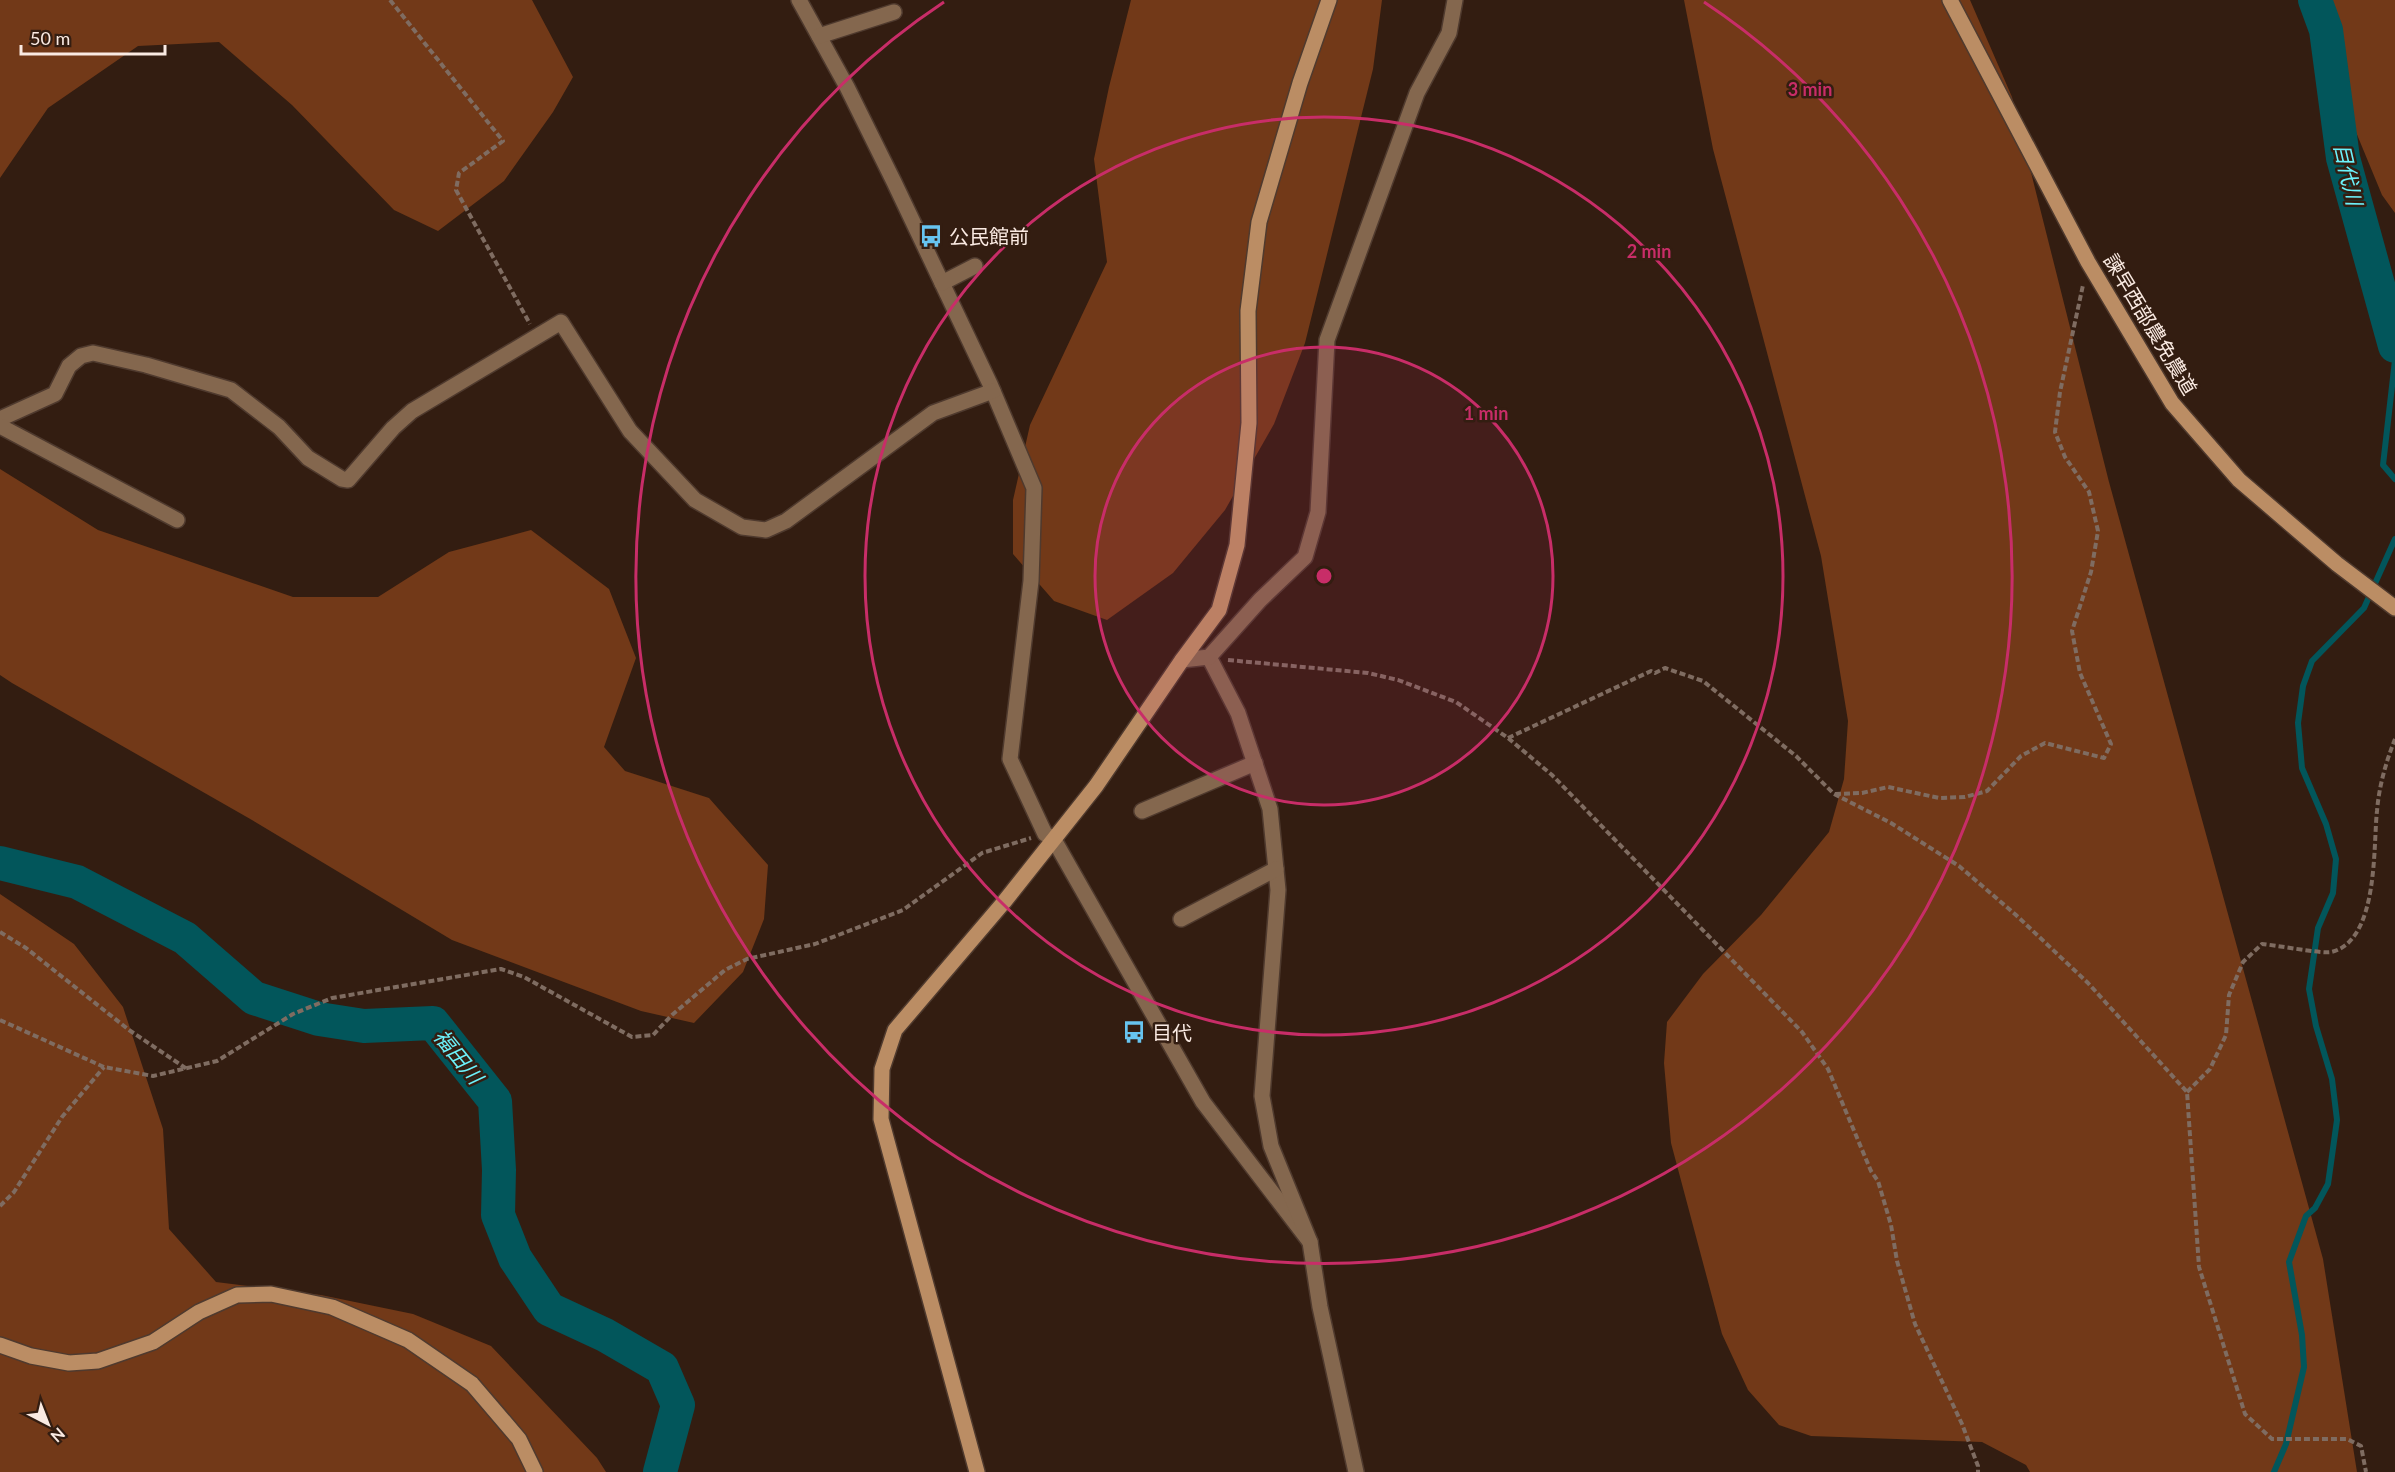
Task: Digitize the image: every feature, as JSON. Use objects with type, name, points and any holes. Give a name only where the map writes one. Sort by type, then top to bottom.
[{"type":"street","points":[[799,0],[847,87],[942,283],[993,391],[1034,488],[1031,580],[1010,759],[1049,836],[1203,1102],[1310,1242]]},
{"type":"street","points":[[977,1472],[883,1128],[881,1119],[882,1069],[895,1030],[1004,902],[1049,836],[1096,786],[1219,610],[1237,545],[1249,423],[1248,311],[1259,222],[1300,83],[1329,0]]},
{"type":"street","points":[[1182,660],[1209,657],[1260,600],[1305,557],[1318,512],[1327,340],[1417,93],[1449,33],[1455,0]]},
{"type":"street","name":"諫早西部農免農道","points":[[1950,0],[2088,262],[2172,403],[2239,480],[2337,564],[2395,608]]},
{"type":"street","points":[[819,36],[894,12]]},
{"type":"street","points":[[942,283],[975,266]]},
{"type":"street","points":[[0,419],[55,394],[69,366],[81,356],[93,353],[146,365],[231,390],[279,427],[308,458],[342,480],[348,480],[393,428],[412,411],[561,322],[630,431],[695,500],[742,527],[766,530],[786,521],[933,413],[993,391]]},
{"type":"street","points":[[0,426],[177,520]]},
{"type":"street","points":[[1209,657],[1238,713],[1270,809],[1278,890],[1262,1096],[1271,1146],[1310,1242],[1320,1307],[1356,1472]]},
{"type":"street","points":[[1142,811],[1255,763]]},
{"type":"street","points":[[1181,919],[1276,868]]},
{"type":"street","points":[[0,1345],[31,1356],[69,1363],[98,1361],[153,1342],[199,1312],[237,1294],[271,1294],[332,1307],[408,1340],[472,1384],[519,1439],[535,1472]]},
{"type":"path","points":[[390,0],[503,141],[459,173],[456,190],[537,335]]},
{"type":"path","points":[[1834,794],[1862,793],[1888,787],[1939,798],[1965,797],[1987,792],[2021,756],[2045,742],[2104,758],[2111,744],[2080,673],[2072,630],[2091,572],[2098,531],[2089,492],[2065,457],[2055,432],[2060,392],[2088,262]]},
{"type":"path","points":[[1209,657],[1306,669],[1368,673],[1398,680],[1456,702],[1508,738],[1552,776],[1794,1024],[1828,1069],[1871,1171],[1878,1181],[1915,1324],[1962,1424],[1978,1466],[1978,1472]]},
{"type":"path","points":[[1508,738],[1651,672],[1655,673],[1665,669],[1703,681],[1797,756],[1834,794],[1891,823],[1959,866],[2016,915],[2088,983],[2187,1092],[2199,1267],[2245,1414],[2272,1439],[2347,1439],[2361,1446],[2366,1472]]},
{"type":"path","points":[[2187,1092],[2210,1069],[2226,1035],[2229,995],[2243,962],[2262,944],[2331,952],[2349,942],[2364,917],[2375,869],[2377,810],[2387,759],[2395,739]]},
{"type":"path","points":[[0,1020],[104,1067],[153,1076],[217,1061],[293,1014],[332,998],[501,969],[545,987],[632,1037],[653,1035],[672,1015],[725,970],[747,959],[815,944],[903,910],[982,853],[1049,836]]},
{"type":"path","points":[[0,932],[26,948],[129,1030],[188,1069]]},
{"type":"path","points":[[0,1206],[14,1192],[62,1117],[104,1067]]},
{"type":"shaded area","points":[[0,0],[532,0],[573,77],[553,112],[504,181],[438,231],[394,210],[292,105],[219,42],[138,46],[48,108],[0,178]]},
{"type":"shaded area","points":[[1131,0],[1382,0],[1373,69],[1305,343],[1274,424],[1225,510],[1173,573],[1107,620],[1054,601],[1013,554],[1013,500],[1030,425],[1107,262],[1094,159]]},
{"type":"shaded area","points":[[1684,0],[1970,0],[2012,97],[2109,482],[2323,1259],[2357,1472],[2030,1472],[2026,1465],[1982,1442],[1811,1436],[1779,1425],[1748,1390],[1722,1334],[1671,1143],[1664,1063],[1667,1022],[1703,974],[1761,915],[1829,832],[1844,779],[1848,721],[1821,556],[1713,149]]},
{"type":"shaded area","points":[[2298,0],[2395,0],[2395,213],[2382,195],[2327,62]]},
{"type":"shaded area","points":[[0,469],[98,530],[293,597],[378,597],[449,552],[531,530],[609,589],[636,658],[604,747],[625,771],[709,798],[768,865],[764,919],[743,972],[694,1023],[641,1011],[452,940],[252,820],[0,675]]},
{"type":"shaded area","points":[[0,894],[74,944],[123,1007],[163,1129],[169,1229],[216,1282],[321,1295],[413,1314],[491,1346],[597,1458],[606,1472],[0,1472]]},
{"type":"waterway","name":"目代川","points":[[2315,0],[2326,30],[2343,158],[2395,346]]},
{"type":"waterway","points":[[2395,360],[2383,465],[2395,479]]},
{"type":"waterway","points":[[2274,1472],[2286,1444],[2304,1367],[2302,1335],[2289,1262],[2306,1216],[2315,1208],[2328,1184],[2337,1120],[2332,1079],[2316,1026],[2309,989],[2318,928],[2333,893],[2336,859],[2326,824],[2302,768],[2298,723],[2303,686],[2312,661],[2364,608],[2395,539]]},
{"type":"waterway","name":"福田川","points":[[0,863],[77,882],[185,938],[254,998],[319,1019],[364,1026],[433,1023],[495,1101],[499,1170],[498,1215],[515,1258],[549,1309],[605,1335],[662,1368],[678,1405],[660,1472]]},
{"type":"place","name":"公民館前","points":[[931,236]]},
{"type":"place","name":"目代","points":[[1134,1032]]}]
